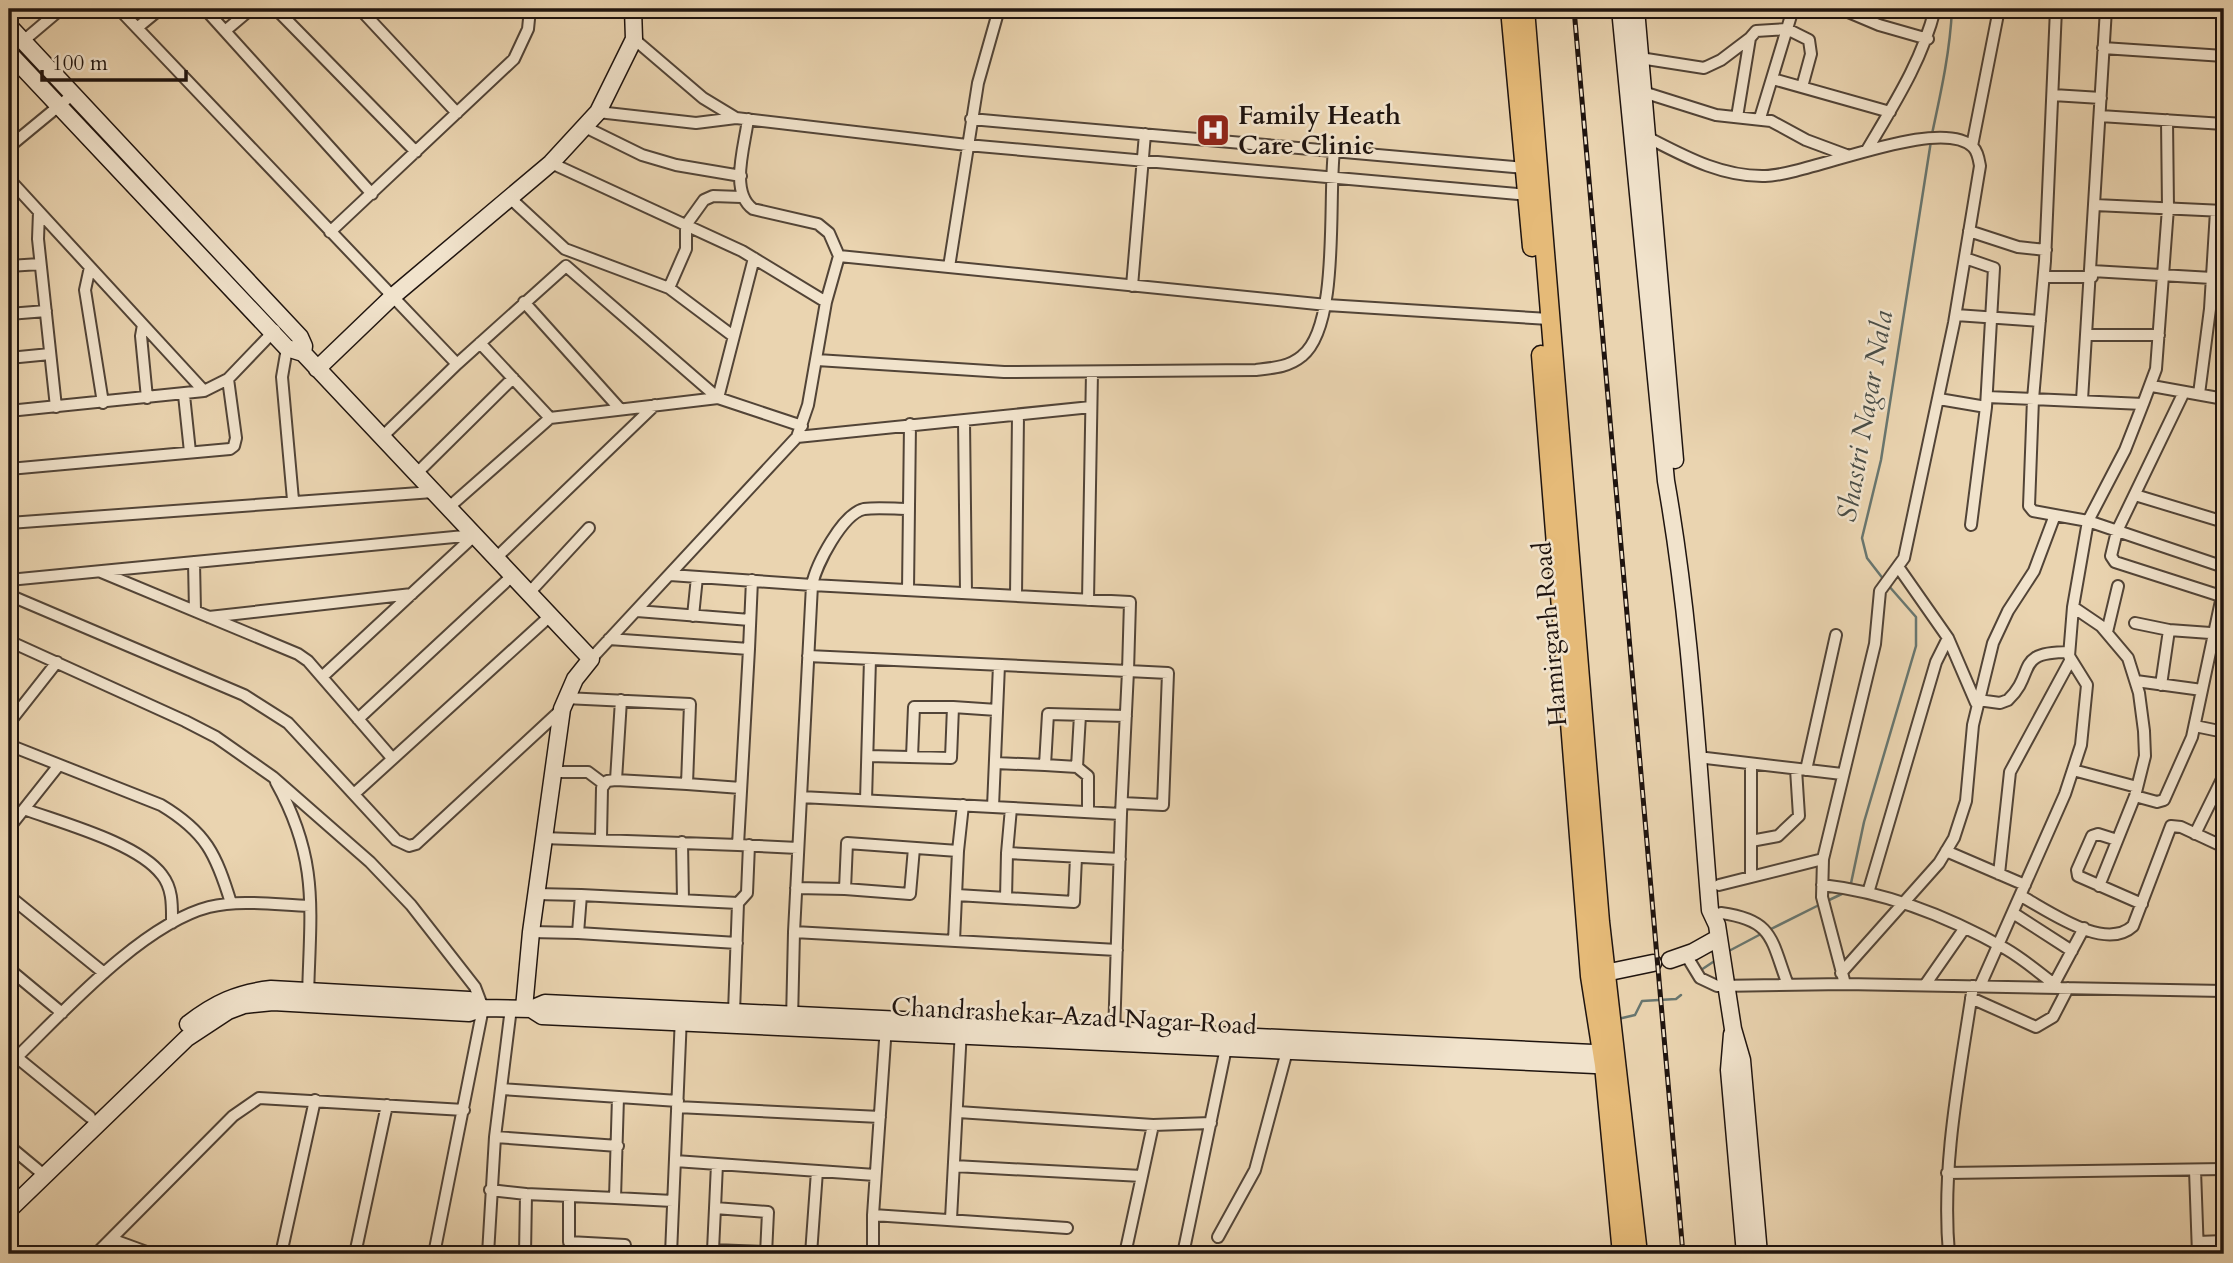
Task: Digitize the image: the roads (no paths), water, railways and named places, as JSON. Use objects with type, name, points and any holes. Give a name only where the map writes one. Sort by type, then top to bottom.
[{"type":"main road","name":"Hamirgarh Road","points":[[1510,9],[1525,168],[1544,318],[1605,973],[1622,1254]]},
{"type":"main road","name":"Hamirgarh Road","points":[[1525,9],[1558,598],[1589,963],[1610,1060],[1638,1254]]},
{"type":"street","points":[[22,42],[61,9]]},
{"type":"street","points":[[119,9],[457,364]]},
{"type":"street","points":[[137,28],[160,9]]},
{"type":"street","points":[[205,9],[372,194]]},
{"type":"street","points":[[225,31],[251,9]]},
{"type":"street","points":[[276,9],[416,152]]},
{"type":"street","points":[[360,9],[457,113]]},
{"type":"street","points":[[330,232],[514,60],[528,29],[530,9]]},
{"type":"street","points":[[317,369],[392,298],[551,163],[585,127],[598,112],[634,39],[633,9]]},
{"type":"street","points":[[949,267],[971,119],[999,9]]},
{"type":"street","points":[[1620,9],[1640,133],[1719,885],[1719,931],[1733,1030],[1742,1060],[1759,1254]]},
{"type":"street","points":[[1636,9],[1643,93],[1640,133],[1666,481],[1674,528],[1699,751],[1710,910],[1719,931]]},
{"type":"street","points":[[1760,118],[1793,9]]},
{"type":"street","points":[[1841,9],[1879,25],[1928,39]]},
{"type":"street","points":[[1867,150],[1928,39],[1935,9]]},
{"type":"street","points":[[1843,978],[1822,897],[1823,859],[1875,644],[1880,591],[1904,558],[1939,399],[1980,166],[1972,146],[1999,9]]},
{"type":"street","points":[[2056,9],[2046,250],[2033,399],[2029,506],[2033,510],[2088,522],[2224,567]]},
{"type":"street","points":[[2082,400],[2092,274],[2106,9]]},
{"type":"street","points":[[9,26],[279,327]]},
{"type":"street","points":[[1640,58],[1704,68],[1721,60],[1761,29],[1787,29],[1804,35],[1810,43],[1802,87]]},
{"type":"street","points":[[1737,117],[1750,38]]},
{"type":"street","points":[[634,39],[703,98],[742,118]]},
{"type":"street","points":[[2104,48],[2224,56]]},
{"type":"street","points":[[9,52],[58,105],[279,327],[303,341],[295,350],[282,377],[293,500]]},
{"type":"street","points":[[1773,79],[1890,112]]},
{"type":"street","points":[[1643,93],[1703,112],[1760,118],[1849,156]]},
{"type":"street","points":[[9,147],[72,95]]},
{"type":"street","points":[[2053,95],[2101,98]]},
{"type":"street","points":[[598,112],[696,123],[742,118],[967,145],[1528,195]]},
{"type":"street","points":[[2100,116],[2224,124]]},
{"type":"street","points":[[741,197],[742,118]]},
{"type":"street","points":[[971,119],[1525,168]]},
{"type":"street","points":[[1999,874],[2010,772],[2070,657],[2073,607],[2088,522],[2125,450],[2152,386],[2159,335],[2168,208],[2167,120]]},
{"type":"street","points":[[585,127],[642,155],[676,165],[741,176]]},
{"type":"street","points":[[1640,133],[1705,166],[1751,175],[1790,174],[1867,150],[1924,139],[1951,140],[1972,146]]},
{"type":"street","points":[[1132,286],[1145,134]]},
{"type":"street","points":[[817,360],[1004,372],[1278,368],[1294,362],[1309,349],[1327,305],[1334,151]]},
{"type":"street","points":[[551,163],[754,258],[826,302]]},
{"type":"street","points":[[9,179],[204,391]]},
{"type":"street","points":[[488,1254],[495,1137],[502,1089],[522,1008],[552,772],[564,704],[575,679],[591,659],[799,432],[817,360],[826,302],[839,256],[829,233],[818,224],[753,209],[741,197],[708,197],[686,225],[686,249],[669,288]]},
{"type":"street","points":[[511,199],[556,241],[577,255],[669,288],[733,336]]},
{"type":"street","points":[[2095,205],[2220,211],[2199,394]]},
{"type":"street","points":[[39,212],[40,264],[57,407]]},
{"type":"street","points":[[1969,231],[2018,247],[2046,250]]},
{"type":"street","points":[[382,437],[457,364],[577,255]]},
{"type":"street","points":[[839,256],[1327,305],[1544,318]]},
{"type":"street","points":[[718,398],[754,258]]},
{"type":"street","points":[[1965,258],[1993,266],[1986,402],[1971,525]]},
{"type":"street","points":[[9,266],[40,264]]},
{"type":"street","points":[[566,266],[718,398],[799,432],[964,420],[1091,407]]},
{"type":"street","points":[[90,267],[85,290],[103,402]]},
{"type":"street","points":[[2044,277],[2092,274],[2212,278]]},
{"type":"street","points":[[524,302],[620,409]]},
{"type":"street","points":[[9,314],[46,311]]},
{"type":"street","points":[[1955,315],[2040,321]]},
{"type":"street","points":[[143,325],[141,336],[147,398]]},
{"type":"street","points":[[9,411],[204,391],[228,379],[279,327]]},
{"type":"street","points":[[2088,335],[2159,335]]},
{"type":"street","points":[[480,343],[550,418]]},
{"type":"street","points":[[295,350],[317,369],[591,659]]},
{"type":"street","points":[[9,358],[50,354]]},
{"type":"street","points":[[1088,600],[1092,372]]},
{"type":"street","points":[[416,474],[513,378]]},
{"type":"street","points":[[9,469],[234,446],[236,438],[228,379]]},
{"type":"street","points":[[2152,386],[2224,399]]},
{"type":"street","points":[[2073,770],[2136,791],[2157,802],[2164,800],[2195,726],[2202,690],[2219,633],[2223,596],[2113,561],[2111,549],[2117,531],[2184,392]]},
{"type":"street","points":[[184,395],[190,452]]},
{"type":"street","points":[[448,508],[550,418],[718,398]]},
{"type":"street","points":[[1939,399],[1986,402],[2082,400],[2143,404]]},
{"type":"street","points":[[496,558],[656,404]]},
{"type":"street","points":[[1016,596],[1018,415]]},
{"type":"street","points":[[964,420],[966,593]]},
{"type":"street","points":[[908,590],[910,424]]},
{"type":"street","points":[[9,523],[293,500],[433,492]]},
{"type":"street","points":[[2135,495],[2224,522]]},
{"type":"street","points":[[792,1021],[808,656],[812,585],[816,566],[824,550],[855,513],[863,509],[909,509]]},
{"type":"street","points":[[1843,978],[1946,851],[1961,820],[1978,703],[1996,636],[2034,571],[2055,515]]},
{"type":"street","points":[[528,593],[589,528]]},
{"type":"street","points":[[9,580],[475,535]]},
{"type":"street","points":[[322,677],[475,535]]},
{"type":"street","points":[[194,562],[195,611]]},
{"type":"street","points":[[98,571],[298,654],[322,677],[393,758]]},
{"type":"street","points":[[1896,572],[1948,638],[1978,703]]},
{"type":"street","points":[[670,575],[1130,602],[1114,1037]]},
{"type":"street","points":[[358,719],[512,576]]},
{"type":"street","points":[[693,616],[696,577]]},
{"type":"street","points":[[733,1013],[738,903],[747,893],[741,788],[752,580]]},
{"type":"street","points":[[2107,632],[2118,586]]},
{"type":"street","points":[[208,617],[412,594]]},
{"type":"street","points":[[9,595],[262,705],[288,723],[396,840],[409,846],[416,844],[564,704],[621,700],[690,704],[687,784]]},
{"type":"street","points":[[2073,607],[2107,632],[2128,658],[2136,681],[2145,756],[2136,791],[2099,886]]},
{"type":"street","points":[[636,611],[750,620]]},
{"type":"street","points":[[354,794],[550,616]]},
{"type":"street","points":[[2134,623],[2169,630],[2219,633]]},
{"type":"street","points":[[2161,685],[2169,630]]},
{"type":"street","points":[[1751,841],[1778,835],[1799,816],[1801,770],[1836,635]]},
{"type":"street","points":[[1865,892],[1936,662],[1948,638]]},
{"type":"street","points":[[609,639],[749,649]]},
{"type":"street","points":[[9,641],[216,737],[272,776],[370,862],[411,905],[475,986],[483,1008],[434,1254]]},
{"type":"street","points":[[1949,1254],[1945,1212],[1947,1173],[1971,999],[1999,946],[2073,770],[2081,745],[2088,691],[2070,657],[2047,652],[2035,656],[2008,700],[2000,703],[1978,703]]},
{"type":"street","points":[[801,797],[1088,812],[1163,805],[1168,673],[808,656]]},
{"type":"street","points":[[866,800],[870,659]]},
{"type":"street","points":[[9,723],[57,662]]},
{"type":"street","points":[[993,807],[999,665]]},
{"type":"street","points":[[2136,681],[2202,690]]},
{"type":"street","points":[[617,780],[621,700]]},
{"type":"street","points":[[912,757],[914,707],[997,710]]},
{"type":"street","points":[[868,756],[951,758],[953,707]]},
{"type":"street","points":[[1045,765],[1048,714],[1126,716]]},
{"type":"street","points":[[1077,767],[1080,715]]},
{"type":"street","points":[[2195,726],[2224,732]]},
{"type":"street","points":[[9,744],[161,805],[184,819],[213,850],[231,903]]},
{"type":"street","points":[[1706,758],[1842,774]]},
{"type":"street","points":[[995,762],[1077,767],[1088,776],[1088,812]]},
{"type":"street","points":[[1751,764],[1751,877]]},
{"type":"street","points":[[9,828],[59,765]]},
{"type":"street","points":[[552,772],[587,772],[604,784]]},
{"type":"street","points":[[2195,834],[2224,775]]},
{"type":"street","points":[[272,776],[287,803],[304,848],[310,876],[308,997]]},
{"type":"street","points":[[604,784],[617,780],[741,788]]},
{"type":"street","points":[[601,837],[604,784]]},
{"type":"street","points":[[954,941],[963,805]]},
{"type":"street","points":[[1006,898],[1011,808]]},
{"type":"street","points":[[24,809],[120,846],[147,861],[162,875],[169,887],[172,923]]},
{"type":"street","points":[[1946,851],[1999,874],[2096,934],[2119,936],[2133,926],[2169,828],[2176,825],[2224,848]]},
{"type":"street","points":[[2117,840],[2098,834],[2092,836],[2077,870],[2080,878],[2142,904]]},
{"type":"street","points":[[544,838],[601,837],[798,848]]},
{"type":"street","points":[[682,842],[683,900]]},
{"type":"street","points":[[845,889],[847,843],[958,851]]},
{"type":"street","points":[[796,888],[910,894],[914,848]]},
{"type":"street","points":[[1007,853],[1120,859]]},
{"type":"street","points":[[957,895],[1074,902],[1076,857]]},
{"type":"street","points":[[1719,885],[1823,859]]},
{"type":"street","points":[[1822,885],[1844,887],[1902,903],[1964,929],[1999,946],[2060,987]]},
{"type":"street","points":[[536,894],[738,903]]},
{"type":"street","points":[[578,933],[582,895]]},
{"type":"street","points":[[9,896],[104,973]]},
{"type":"street","points":[[90,1117],[13,1054],[104,973],[187,914],[231,903],[310,906]]},
{"type":"street","points":[[2013,913],[2072,951]]},
{"type":"street","points":[[1605,973],[1686,955],[1745,916],[1764,927],[1788,985]]},
{"type":"street","points":[[1971,999],[2031,1026],[2040,1026],[2053,1017],[2072,951],[2084,928]]},
{"type":"street","points":[[1926,985],[1964,929]]},
{"type":"street","points":[[531,932],[737,943]]},
{"type":"street","points":[[794,932],[1117,950]]},
{"type":"street","points":[[1686,955],[1700,978],[1717,986],[1726,980],[1788,985],[1843,978],[1926,985],[2224,990]]},
{"type":"street","points":[[9,970],[62,1013]]},
{"type":"street","points":[[9,1210],[40,1171],[90,1117],[185,1026],[216,1004],[242,993],[271,989],[308,997]]},
{"type":"street","points":[[9,1195],[40,1171],[187,1038],[210,1021],[244,1005],[308,997]]},
{"type":"street","name":"Chandrashekar Azad Nagar Road","points":[[308,997],[469,1000],[483,1008],[522,1008],[545,1003],[682,1016],[1610,1060]]},
{"type":"street","name":"Chandrashekar Azad Nagar Road","points":[[682,1016],[733,1013],[792,1021]]},
{"type":"street","points":[[671,1254],[682,1016]]},
{"type":"street","points":[[873,1254],[875,1175],[886,1026]]},
{"type":"street","points":[[951,1220],[961,1029]]},
{"type":"street","points":[[1733,1030],[1729,1070],[1745,1254]]},
{"type":"street","points":[[1182,1254],[1227,1042]]},
{"type":"street","name":"Chandrashekar Azad Nagar Road","points":[[1227,1042],[1287,1051],[1610,1060]]},
{"type":"street","points":[[1218,1237],[1255,1170],[1287,1051]]},
{"type":"street","points":[[502,1089],[880,1117]]},
{"type":"street","points":[[615,1198],[618,1097]]},
{"type":"street","points":[[96,1254],[247,1105],[259,1098],[464,1110]]},
{"type":"street","points":[[281,1254],[315,1100]]},
{"type":"street","points":[[355,1254],[387,1105]]},
{"type":"street","points":[[957,1112],[1153,1125],[1211,1124]]},
{"type":"street","points":[[1125,1254],[1153,1125]]},
{"type":"street","points":[[495,1137],[618,1146]]},
{"type":"street","points":[[9,1146],[40,1171]]},
{"type":"street","points":[[675,1161],[875,1175]]},
{"type":"street","points":[[715,1208],[768,1212],[767,1253],[713,1250],[717,1164]]},
{"type":"street","points":[[954,1166],[1142,1176]]},
{"type":"street","points":[[1947,1173],[2224,1169]]},
{"type":"street","points":[[2195,1170],[2198,1248],[2224,1241]]},
{"type":"street","points":[[811,1254],[817,1171]]},
{"type":"street","points":[[490,1190],[673,1201]]},
{"type":"street","points":[[525,1254],[526,1194]]},
{"type":"street","points":[[568,1254],[569,1196]]},
{"type":"street","points":[[873,1215],[1067,1228]]},
{"type":"street","points":[[110,1239],[152,1254]]},
{"type":"street","points":[[569,1242],[625,1245],[625,1254]]},
{"type":"waterway","name":"Shastri Nagar Nala","points":[[1932,134],[1947,56],[1952,9]]},
{"type":"waterway","name":"Shastri Nagar Nala","points":[[1884,580],[1867,558],[1862,538],[1881,460],[1931,141]]},
{"type":"waterway","name":"Shastri Nagar Nala","points":[[1850,888],[1864,822],[1916,646],[1916,617],[1888,585]]},
{"type":"waterway","name":"Shastri Nagar Nala","points":[[1827,901],[1846,892]]},
{"type":"waterway","name":"Shastri Nagar Nala","points":[[1767,931],[1821,904]]},
{"type":"waterway","name":"Shastri Nagar Nala","points":[[1727,952],[1761,934]]},
{"type":"waterway","name":"Shastri Nagar Nala","points":[[1701,970],[1716,960]]},
{"type":"waterway","name":"Shastri Nagar Nala","points":[[1618,1019],[1635,1015],[1642,1001],[1676,999],[1681,995]]},
{"type":"railway","points":[[1574,9],[1683,1254]]},
{"type":"place","name":"Family Heath Care Clinic","points":[[1213,130]]}]
